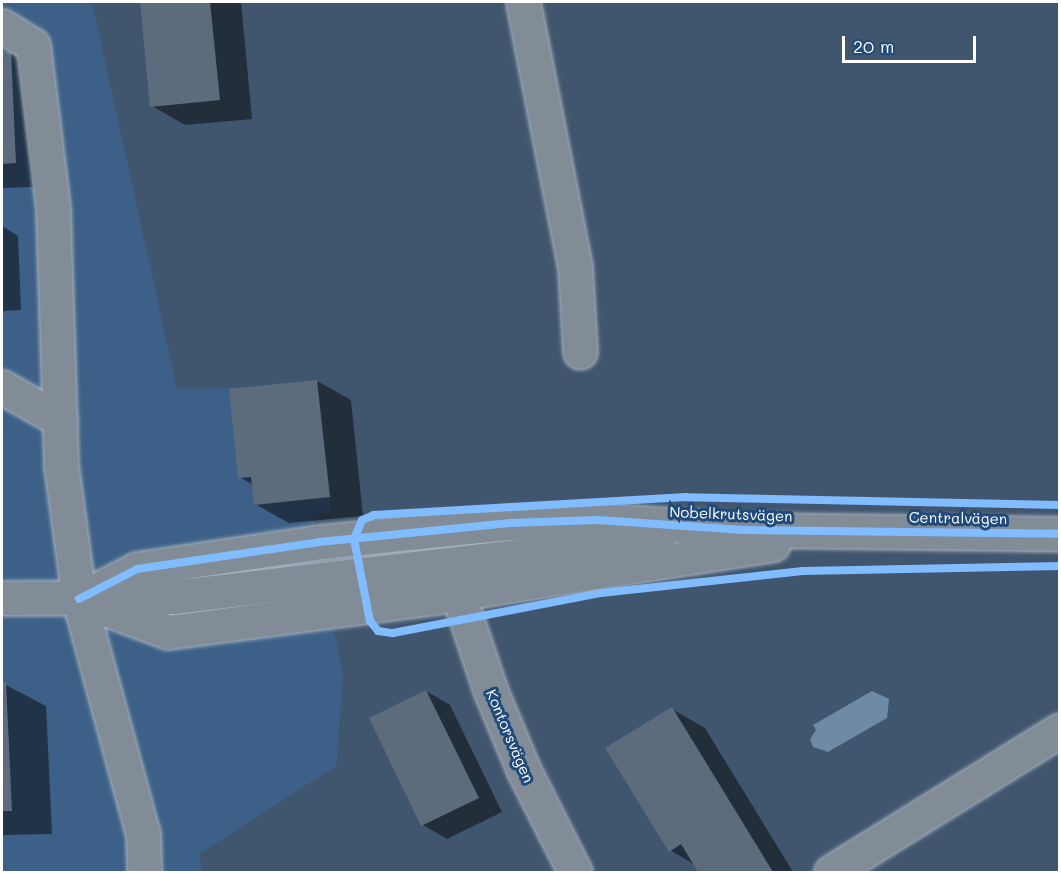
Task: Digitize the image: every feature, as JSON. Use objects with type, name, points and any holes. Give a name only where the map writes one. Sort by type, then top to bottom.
[{"type":"street","points":[[523,2],[575,267],[580,352]]},
{"type":"street","points":[[2,26],[33,45],[53,209],[61,465],[79,599],[143,834],[144,873]]},
{"type":"street","points":[[2,387],[60,420]]},
{"type":"street","name":"Nobelkrutsvägen","points":[[79,599],[136,569],[318,542],[510,523],[598,520],[744,530],[856,530]]},
{"type":"street","name":"Nobelkrutsvägen","points":[[2,598],[172,597],[744,530]]},
{"type":"street","name":"Nobelkrutsvägen","points":[[79,599],[168,632],[458,594],[856,530]]},
{"type":"street","name":"Centralvägen","points":[[856,530],[1059,534]]},
{"type":"street","name":"Kontorsvägen","points":[[458,594],[515,751],[575,873]]},
{"type":"street","points":[[831,873],[1059,730]]},
{"type":"shaded area","points":[[2,2],[92,2],[177,389],[235,388],[317,380],[331,512],[313,514],[343,678],[336,766],[199,854],[202,872],[2,872]]},
{"type":"shaded area","points":[[872,691],[889,699],[887,718],[828,752],[813,747],[810,739],[816,730],[813,725]]},
{"type":"building","points":[[140,2],[210,2],[220,100],[150,107]]},
{"type":"building","points":[[11,51],[16,163],[2,164],[2,52]]},
{"type":"building","points":[[317,380],[330,497],[254,505],[251,477],[238,478],[229,389]]},
{"type":"building","points":[[2,682],[6,682],[12,811],[2,811]]},
{"type":"building","points":[[426,690],[479,798],[421,826],[369,718]]},
{"type":"building","points":[[672,707],[773,872],[698,872],[681,844],[669,852],[605,748]]},
{"type":"cycle path","points":[[1060,505],[686,497],[374,515],[362,520],[354,539],[370,621],[378,631],[393,633],[601,593],[803,571],[1060,566]]},
{"type":"cycle path","points":[[79,599],[137,569],[319,542],[510,523],[598,520],[744,530],[1060,534]]}]
